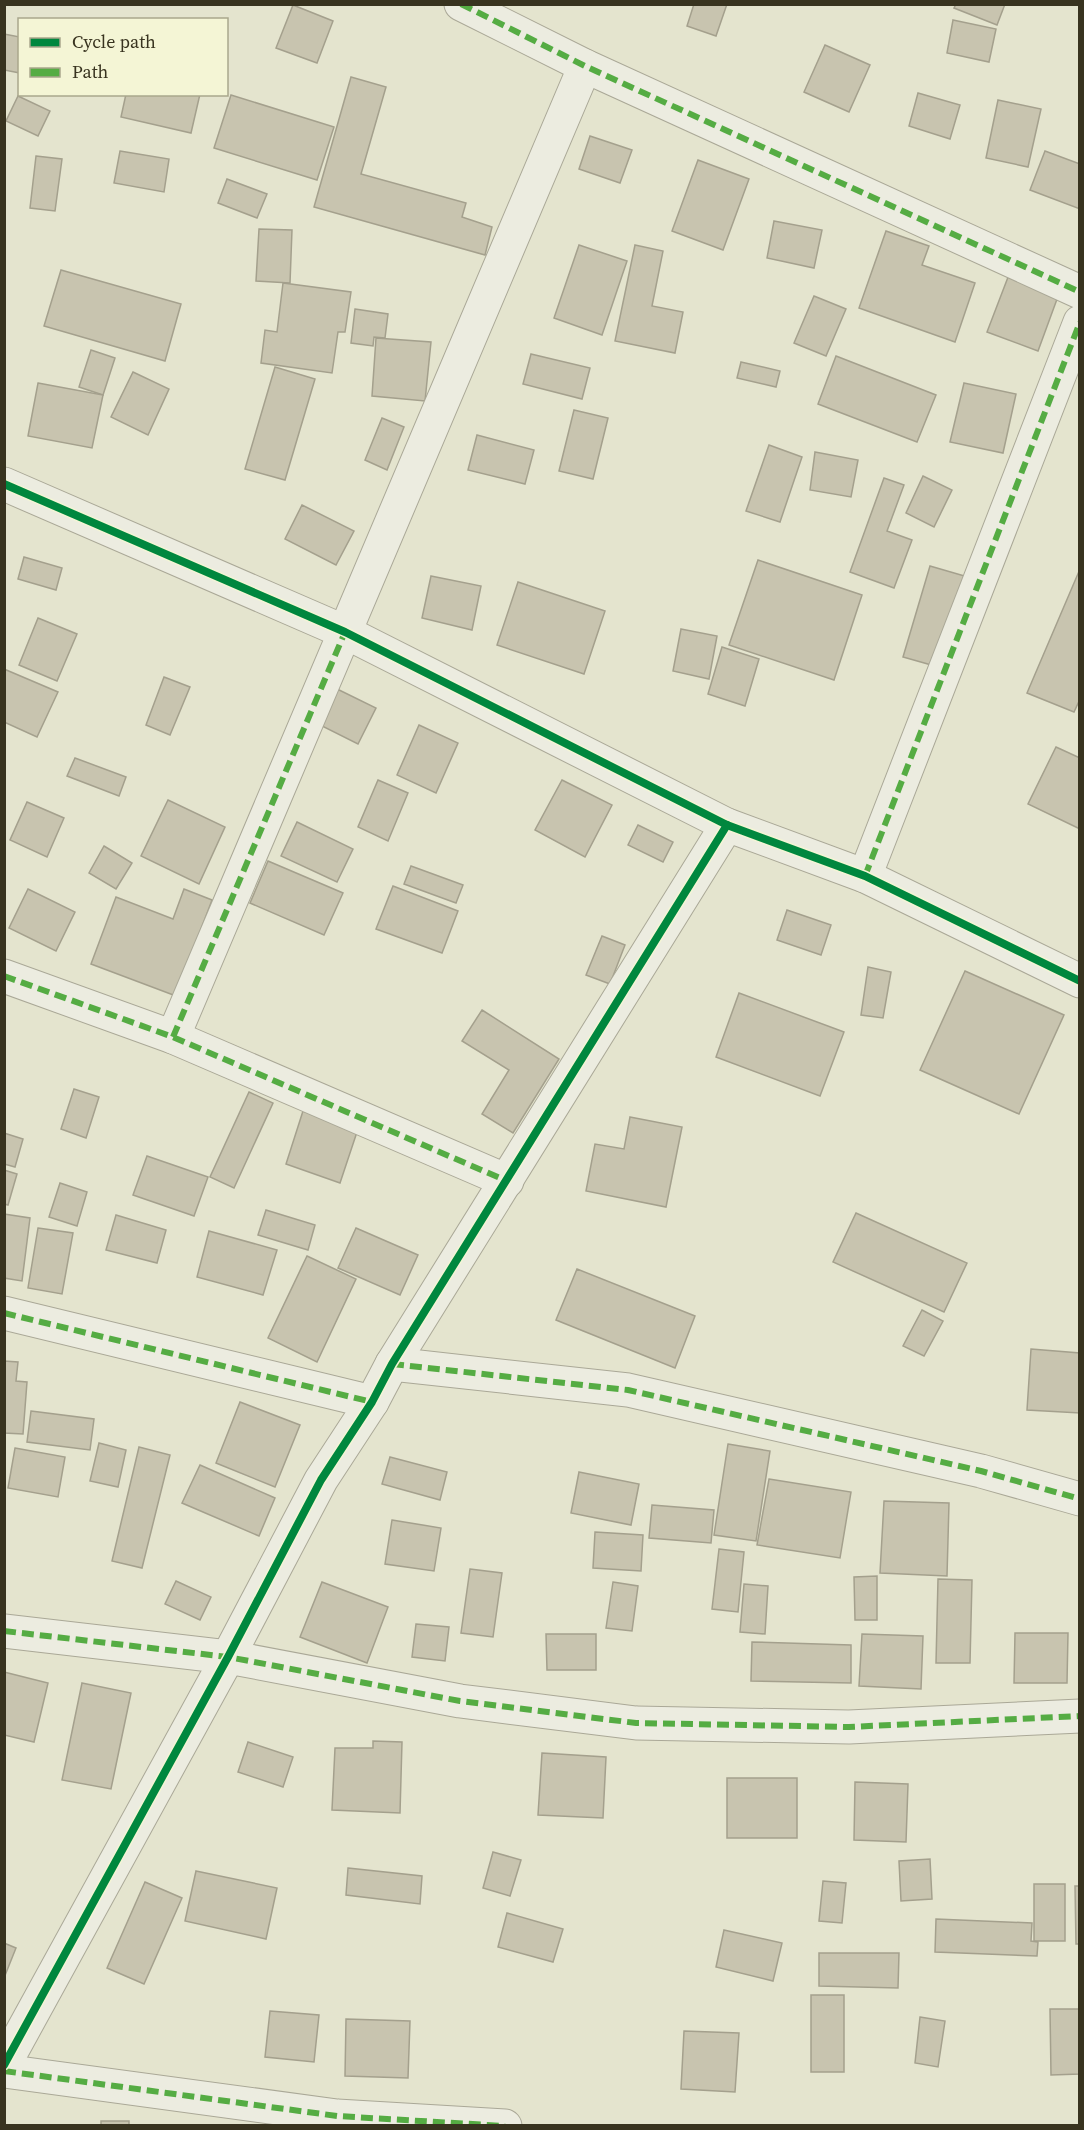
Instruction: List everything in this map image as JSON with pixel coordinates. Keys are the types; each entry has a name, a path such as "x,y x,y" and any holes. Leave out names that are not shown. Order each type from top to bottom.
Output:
{"street":[{"path":"463,5 585,66 1080,292"},
{"path":"173,1037 585,66"},
{"path":"865,876 1080,322"},
{"path":"4,484 345,632 727,825 865,876 1080,981"},
{"path":"4,2065 228,1657 321,1480 372,1402 392,1364 727,825"},
{"path":"4,976 173,1037 507,1181"},
{"path":"4,1313 372,1402"},
{"path":"392,1364 628,1389 970,1468 1080,1499"},
{"path":"4,1631 228,1657 460,1701 636,1723 849,1726 1080,1716"},
{"path":"4,2071 337,2116 505,2126"}],"building":[{"path":"694,4 727,4 716,36 687,26"},
{"path":"956,4 1005,4 997,25 954,8"},
{"path":"293,5 333,21 317,63 276,48"},
{"path":"953,20 996,29 989,62 947,53"},
{"path":"4,34 18,37 18,73 4,70"},
{"path":"825,45 870,65 849,112 804,92"},
{"path":"351,77 386,87 361,174 466,203 462,217 492,227 485,255 314,207"},
{"path":"918,93 960,105 950,139 909,126"},
{"path":"231,95 334,127 317,180 214,148"},
{"path":"18,96 50,111 38,136 6,121"},
{"path":"126,96 200,96 191,133 121,117"},
{"path":"998,100 1041,109 1028,167 986,158"},
{"path":"590,136 632,150 620,183 579,169"},
{"path":"120,151 169,159 164,192 114,183"},
{"path":"1045,151 1080,164 1080,209 1030,190"},
{"path":"36,156 62,159 55,211 30,208"},
{"path":"698,160 749,179 723,250 672,231"},
{"path":"227,179 267,194 257,218 218,203"},
{"path":"774,221 822,230 814,268 767,258"},
{"path":"259,229 292,230 290,283 256,281"},
{"path":"886,231 929,246 922,265 975,283 955,342 859,308"},
{"path":"579,245 627,261 602,335 554,318"},
{"path":"635,245 663,251 652,306 683,312 675,353 615,341"},
{"path":"61,270 181,304 165,361 44,326"},
{"path":"1010,272 1060,291 1038,351 987,332"},
{"path":"283,283 351,292 345,332 338,332 332,373 261,363 265,330 277,332"},
{"path":"814,296 846,309 826,356 794,343"},
{"path":"355,309 388,314 385,338 374,337 373,346 351,343"},
{"path":"376,338 431,342 425,401 372,396"},
{"path":"91,350 115,358 103,395 79,387"},
{"path":"531,354 590,368 582,399 523,384"},
{"path":"836,356 936,395 917,442 818,404"},
{"path":"741,362 780,371 776,387 737,378"},
{"path":"275,367 315,379 285,480 245,469"},
{"path":"133,372 169,389 148,435 111,417"},
{"path":"38,383 103,395 92,448 28,436"},
{"path":"964,383 1016,394 1003,453 950,442"},
{"path":"574,410 608,418 593,479 559,471"},
{"path":"382,418 404,427 387,470 365,460"},
{"path":"477,435 534,450 525,484 468,470"},
{"path":"769,445 802,457 780,522 746,511"},
{"path":"815,452 858,460 851,497 810,490"},
{"path":"923,476 952,490 934,527 906,513"},
{"path":"884,478 904,485 887,531 912,540 894,588 850,572"},
{"path":"302,505 354,531 336,565 285,539"},
{"path":"24,557 62,568 56,590 18,579"},
{"path":"758,560 862,595 834,680 729,645"},
{"path":"930,566 968,577 942,668 903,657"},
{"path":"1080,569 1080,699 1074,712 1027,693"},
{"path":"431,576 481,586 472,630 422,618"},
{"path":"518,582 605,611 584,674 497,645"},
{"path":"38,618 77,634 57,681 19,665"},
{"path":"681,629 717,636 709,679 673,671"},
{"path":"722,647 759,659 745,706 708,694"},
{"path":"4,669 58,692 37,737 4,722"},
{"path":"164,677 190,687 170,735 146,725"},
{"path":"331,686 376,708 358,744 314,722"},
{"path":"419,725 458,743 436,793 397,775"},
{"path":"1056,747 1080,758 1080,829 1028,804"},
{"path":"75,758 126,777 119,796 67,776"},
{"path":"378,780 408,793 388,841 358,827"},
{"path":"562,780 612,805 585,857 535,830"},
{"path":"168,800 225,827 199,884 141,856"},
{"path":"27,802 64,818 47,857 10,840"},
{"path":"297,822 353,849 337,882 281,856"},
{"path":"638,825 673,842 663,862 628,845"},
{"path":"104,846 132,863 116,889 89,873"},
{"path":"268,861 343,893 324,935 250,903"},
{"path":"411,866 463,885 456,903 404,884"},
{"path":"393,886 458,911 442,953 376,929"},
{"path":"28,889 75,912 56,951 9,928"},
{"path":"184,889 212,900 176,996 91,964 116,897 173,919"},
{"path":"787,910 831,925 821,955 777,940"},
{"path":"602,936 625,945 610,984 586,975"},
{"path":"868,967 891,972 883,1018 861,1015"},
{"path":"965,971 1064,1015 1019,1114 920,1070"},
{"path":"739,993 844,1032 820,1096 716,1057"},
{"path":"482,1010 559,1059 513,1133 482,1114 509,1070 462,1041"},
{"path":"74,1089 99,1097 86,1138 61,1129"},
{"path":"249,1092 273,1103 234,1188 210,1177"},
{"path":"303,1111 358,1129 340,1183 286,1164"},
{"path":"630,1117 682,1127 666,1207 586,1191 595,1144 624,1149"},
{"path":"4,1133 23,1139 15,1167 4,1164"},
{"path":"147,1156 208,1177 194,1216 133,1195"},
{"path":"4,1170 17,1174 8,1205 4,1204"},
{"path":"60,1183 87,1192 77,1226 49,1217"},
{"path":"266,1210 315,1225 308,1250 258,1235"},
{"path":"856,1213 967,1263 944,1312 833,1262"},
{"path":"4,1214 30,1218 22,1281 4,1278"},
{"path":"116,1215 166,1230 157,1263 106,1250"},
{"path":"38,1228 73,1233 62,1294 28,1288"},
{"path":"356,1228 418,1255 400,1295 338,1268"},
{"path":"209,1231 277,1250 263,1295 197,1277"},
{"path":"307,1256 356,1279 317,1362 268,1338"},
{"path":"577,1269 695,1316 675,1368 556,1320"},
{"path":"922,1310 943,1321 924,1356 903,1346"},
{"path":"1031,1349 1080,1353 1080,1413 1027,1410"},
{"path":"4,1361 18,1362 16,1381 27,1382 23,1434 4,1433"},
{"path":"240,1402 300,1425 275,1487 216,1463"},
{"path":"31,1411 94,1419 90,1450 27,1442"},
{"path":"99,1443 126,1450 118,1487 90,1481"},
{"path":"728,1444 770,1451 756,1541 714,1535"},
{"path":"139,1447 170,1455 142,1568 112,1561"},
{"path":"15,1448 65,1457 58,1497 8,1488"},
{"path":"390,1457 447,1472 440,1500 382,1484"},
{"path":"200,1465 275,1498 259,1536 182,1503"},
{"path":"579,1472 639,1484 631,1525 571,1513"},
{"path":"769,1479 851,1492 840,1558 757,1545"},
{"path":"884,1501 949,1503 947,1576 880,1573"},
{"path":"652,1505 714,1510 711,1543 649,1538"},
{"path":"392,1520 441,1528 434,1571 385,1564"},
{"path":"595,1532 643,1535 641,1571 593,1568"},
{"path":"719,1549 744,1552 738,1612 712,1609"},
{"path":"470,1569 502,1573 493,1637 461,1633"},
{"path":"877,1576 877,1620 855,1620 854,1577"},
{"path":"938,1579 972,1580 970,1663 936,1663"},
{"path":"176,1581 211,1597 200,1620 165,1604"},
{"path":"322,1582 388,1607 367,1663 300,1637"},
{"path":"613,1582 638,1586 632,1631 606,1628"},
{"path":"744,1584 768,1586 765,1634 740,1632"},
{"path":"416,1624 449,1627 445,1661 412,1657"},
{"path":"1015,1633 1068,1633 1067,1683 1014,1683"},
{"path":"546,1634 596,1634 596,1670 547,1670"},
{"path":"862,1634 923,1636 921,1689 859,1686"},
{"path":"752,1642 851,1645 851,1683 751,1681"},
{"path":"4,1672 48,1683 34,1742 4,1735"},
{"path":"82,1683 131,1693 111,1789 62,1780"},
{"path":"373,1741 402,1742 400,1813 332,1810 335,1748 373,1748"},
{"path":"248,1742 293,1757 283,1787 238,1772"},
{"path":"542,1753 606,1757 603,1818 538,1815"},
{"path":"727,1778 797,1778 797,1838 727,1838"},
{"path":"855,1782 908,1784 906,1842 854,1840"},
{"path":"493,1852 521,1860 510,1896 483,1888"},
{"path":"930,1859 932,1899 901,1901 899,1861"},
{"path":"348,1868 422,1876 420,1904 346,1895"},
{"path":"196,1871 277,1888 266,1939 185,1921"},
{"path":"823,1881 846,1883 842,1923 819,1921"},
{"path":"145,1882 182,1898 144,1984 107,1968"},
{"path":"1034,1884 1065,1884 1065,1941 1034,1941"},
{"path":"1075,1886 1080,1886 1080,1944 1076,1944"},
{"path":"507,1913 563,1929 553,1962 498,1947"},
{"path":"936,1919 1032,1923 1031,1941 1038,1942 1037,1956 935,1952"},
{"path":"724,1930 782,1943 773,1981 716,1967"},
{"path":"4,1943 16,1948 4,1978"},
{"path":"819,1953 899,1953 898,1988 819,1986"},
{"path":"811,1995 844,1995 844,2072 811,2072"},
{"path":"1050,2009 1080,2009 1080,2074 1051,2075"},
{"path":"270,2011 319,2015 314,2062 265,2057"},
{"path":"920,2017 945,2021 938,2067 915,2063"},
{"path":"346,2019 410,2021 408,2078 345,2076"},
{"path":"684,2031 739,2033 735,2092 681,2089"},
{"path":"101,2121 129,2121 129,2126 101,2126"}],"marked path":[{"path":"461,4 585,66 1080,292"},
{"path":"865,876 1080,322"},
{"path":"173,1037 345,632"},
{"path":"4,976 173,1037 507,1181"},
{"path":"4,1313 372,1402"},
{"path":"392,1364 628,1390 981,1471 1080,1499"},
{"path":"4,1631 228,1657 460,1701 636,1723 849,1727 1080,1716"},
{"path":"4,2071 337,2116 505,2126"}],"cycle path":[{"path":"4,484 345,632 727,825 865,876 1080,981"},
{"path":"4,2065 228,1657 321,1480 372,1402 392,1364 727,825"}]}
